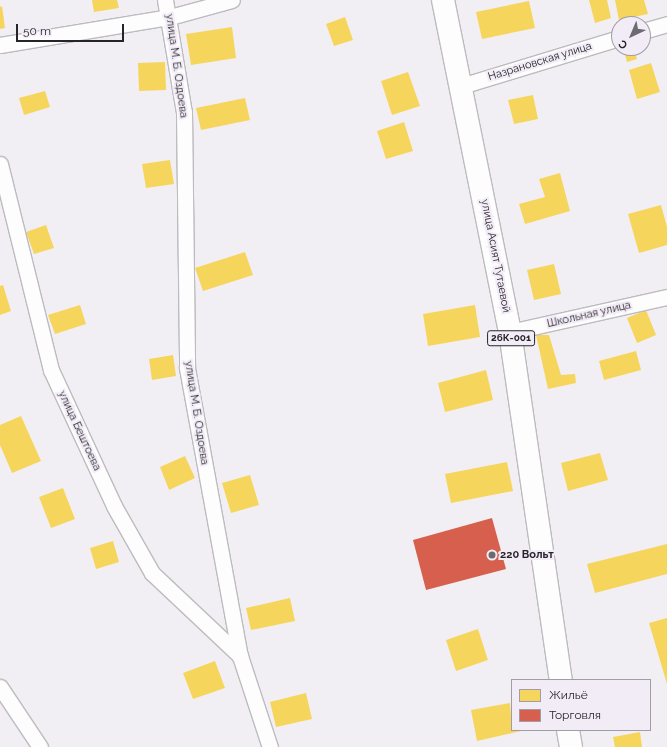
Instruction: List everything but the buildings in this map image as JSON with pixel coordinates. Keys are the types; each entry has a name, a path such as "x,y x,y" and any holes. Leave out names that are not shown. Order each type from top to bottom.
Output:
{"main road":[{"name":"улица Асият Тутаевой","path":"443,0 510,332 561,679"},
{"path":"568,731 571,747"}],"street":[{"name":"улица М. Б. Оздоева","path":"165,0 170,17 184,112 187,368 240,656 270,747"},
{"path":"0,45 170,17 232,0"},
{"path":"651,29 667,24"},
{"name":"Назрановская улица","path":"461,86 611,40"},
{"name":"улица Бештоева","path":"0,164 51,370 114,506 152,572 240,656"},
{"name":"Школьная улица","path":"510,332 667,297"},
{"path":"0,687 40,747"}],"place":[{"name":"220 Вольт","path":"492,555"}]}
